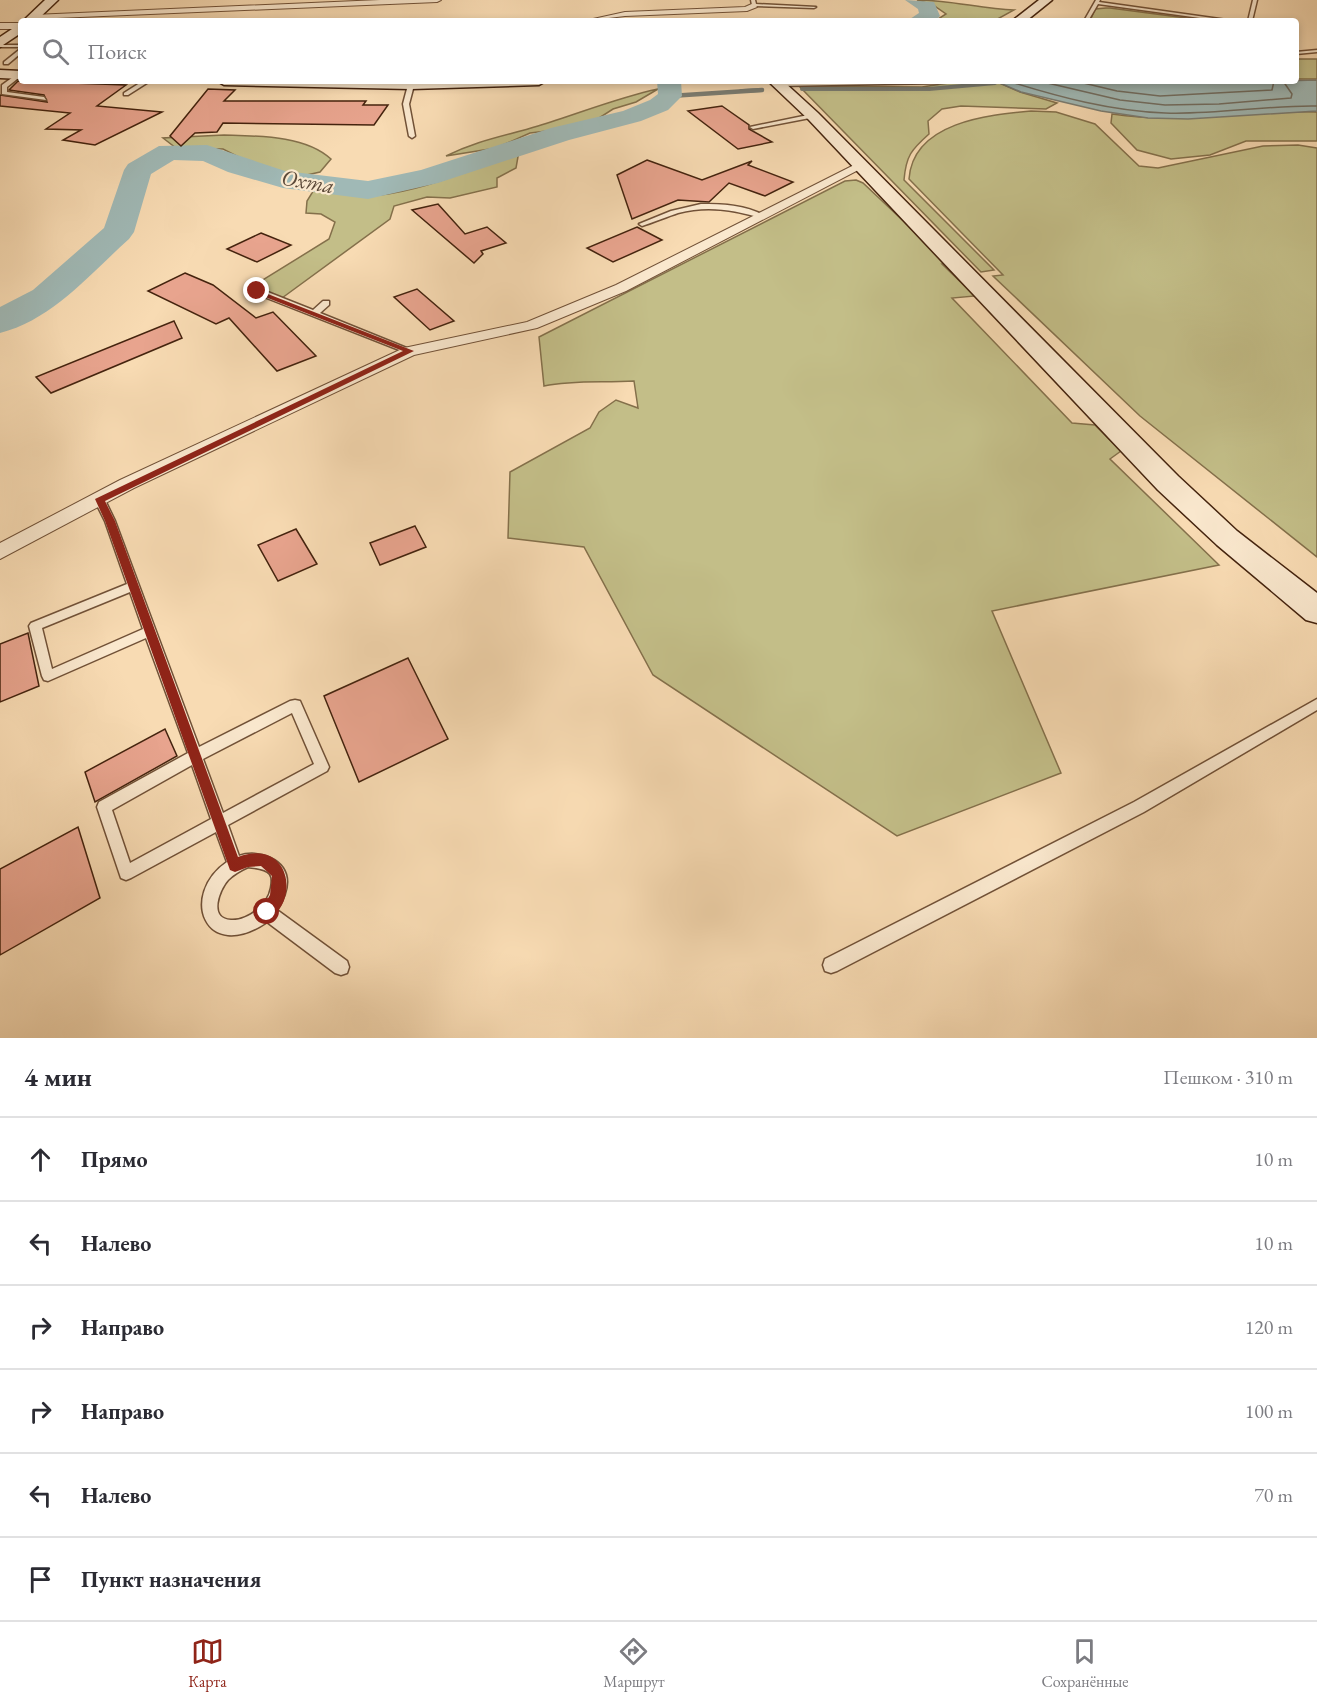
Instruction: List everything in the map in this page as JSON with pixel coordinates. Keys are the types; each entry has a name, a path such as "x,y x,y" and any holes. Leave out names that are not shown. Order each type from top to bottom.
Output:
{"street":[{"path":"32,18 52,0"},
{"path":"52,18 437,0"},
{"path":"1022,18 1046,0"},
{"path":"604,18 625,14 747,9 753,2"},
{"path":"0,26 18,34"},
{"path":"0,45 18,36"},
{"path":"3,68 18,74"},
{"path":"379,84 443,84"},
{"path":"779,84 813,116 1168,483 1227,538 1317,611"},
{"path":"0,552 99,499 410,351 532,326 621,288 860,165"}],"lane":[{"path":"1251,18 1255,0"},
{"path":"753,2 814,7"},
{"path":"1088,18 1097,2 1211,18"},
{"path":"1299,53 1317,51"},
{"path":"3,68 18,54"},
{"path":"18,77 4,86 4,93 44,99"},
{"path":"126,94 142,84"},
{"path":"411,85 406,104 412,136"},
{"path":"753,127 813,116"},
{"path":"642,224 677,209 700,207 741,208 762,216"},
{"path":"257,291 410,351"},
{"path":"315,313 326,303"},
{"path":"99,499 134,586 235,865"},
{"path":"134,586 36,626 48,676 150,631"},
{"path":"831,965 1139,807 1317,704"},
{"path":"295,705 322,767 220,824 126,873 104,807 195,756 295,705"},
{"path":"248,860 261,860 272,865 279,873 278,892 267,912 255,922 240,928 226,928 216,922 209,913 208,900 213,886 235,865 248,860"},
{"path":"267,912 341,967"}],"shaded area":[{"path":"917,0 1014,10 999,18 940,18 946,14 933,5"},
{"path":"1110,8 1186,18 1091,18 1095,9"},
{"path":"1299,59 1317,59 1317,79 1299,79"},
{"path":"942,84 1002,84 1057,103 1046,109 961,106 942,109 928,121 929,134 914,149 908,159 904,180 994,270 981,272 799,86 922,87"},
{"path":"658,89 636,102 613,109 596,120 564,129 530,133 496,148 446,156 480,142"},
{"path":"1031,111 1056,112 1095,124 1139,166 1158,168 1263,146 1298,145 1317,148 1317,557 1140,416 993,276 1003,275 909,179 914,160 924,145 938,133 975,119"},
{"path":"1317,112 1317,141 1246,141 1210,155 1171,159 1137,150 1111,123 1112,114 1190,118"},
{"path":"224,135 281,138 295,141 320,151 331,159 320,172 298,177 260,168 223,149 176,148 163,138"},
{"path":"519,151 516,168 497,178 497,187 450,198 427,197 394,206 390,219 282,298 253,286 329,239 335,222 321,214 306,213 307,201 315,188 360,195 405,191 438,182"},
{"path":"856,180 863,183 948,263 942,264 975,296 952,298 1072,423 1095,425 1121,451 1110,459 1219,565 992,611 1061,773 897,836 653,675 584,547 508,538 510,472 590,428 599,412 616,400 638,408 634,381 577,382 544,386 539,337 845,181"}],"water":[{"path":"1299,80 1317,80 1317,111 1188,119 1148,118 1101,111 1021,92 1002,84 1299,84"}],"building":[{"path":"18,81 18,84 126,85 97,106 162,112 95,145 63,140 81,130 46,129 70,113 0,106 0,95 47,102 44,95 9,90"},
{"path":"208,89 235,90 224,101 366,101 363,105 388,105 374,125 223,123 217,132 195,133 181,146 170,136"},
{"path":"722,106 749,125 749,129 772,142 738,149 688,111"},
{"path":"647,160 702,180 752,161 748,165 793,182 765,196 729,183 709,202 678,200 632,219 617,175"},
{"path":"438,204 465,234 487,227 506,243 481,251 483,254 474,263 412,210"},
{"path":"637,227 662,240 613,262 587,248"},
{"path":"261,233 291,245 257,262 227,249"},
{"path":"185,273 213,285 256,318 273,312 316,356 277,371 229,318 216,324 148,291"},
{"path":"417,289 454,321 430,330 394,297"},
{"path":"174,321 182,338 51,393 36,377"},
{"path":"415,526 426,547 380,565 370,543"},
{"path":"296,529 317,564 278,581 258,545"},
{"path":"28,633 39,686 0,702 0,644"},
{"path":"408,658 448,739 359,782 324,696"},
{"path":"165,729 177,756 95,802 85,772"},
{"path":"78,827 100,898 0,955 0,869"}],"waterway":[{"name":"Охта","path":"914,0 927,6 930,16 925,18"},
{"name":"Охта","path":"0,322 45,297 118,232 138,170 169,152 207,153 238,166 283,179 368,190 428,177 560,134 632,116 659,105 670,96 669,84"},
{"path":"802,89 929,89 984,84"},
{"path":"670,96 762,90 741,91"}],"route":[{"path":"257,291 410,351 99,499 110,521 235,865 248,860 261,860 272,865 279,873 280,885 276,899 267,912"}]}
